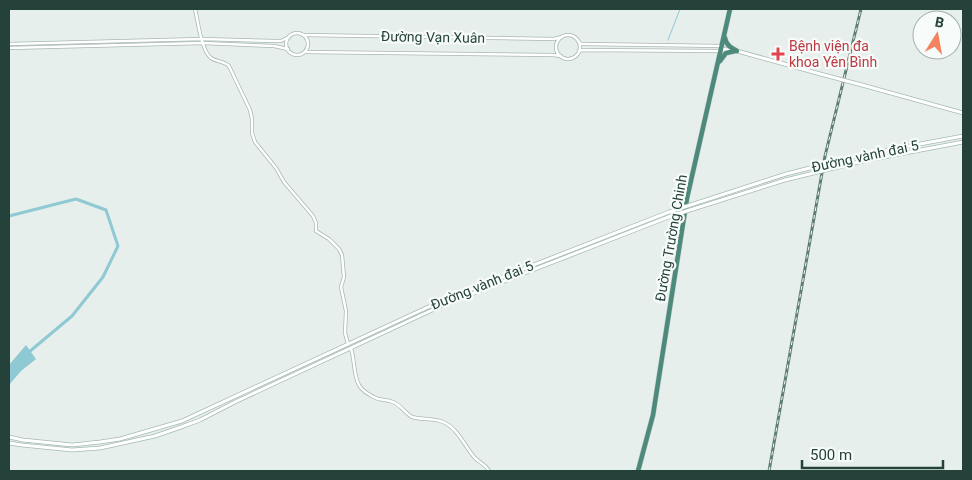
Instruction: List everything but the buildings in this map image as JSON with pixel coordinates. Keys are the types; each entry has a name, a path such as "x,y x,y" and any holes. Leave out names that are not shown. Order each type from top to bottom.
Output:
{"highway":[{"name":"Đường Trường Chinh","path":"638,471 653,415 685,209 730,9"},
{"path":"726,29 726,43 730,48 737,51"},
{"path":"718,64 726,53 737,51"}],"main road":[{"path":"721,49 737,51 963,113"},
{"name":"Đường vành đai 5","path":"9,437 72,445 120,439 155,430 182,421 440,301 670,214 786,174 861,155 963,136"},
{"name":"Đường vành đai 5","path":"9,443 72,450 123,444 155,436 200,420 442,306 670,214 785,180 863,161 963,142"},
{"path":"349,344 351,350"}],"street":[{"path":"195,9 202,41 210,57 229,66 250,110 252,133 258,147 313,216 316,223 316,231 329,239 342,255 344,277 340,287 346,311 345,333 349,344"},
{"path":"9,44 202,41 275,42 296,33 303,35 308,43 305,52 299,54 274,46 202,41 9,48"},
{"name":"Đường Vạn Xuân","path":"303,35 554,39 562,37"},
{"path":"573,36 581,44 721,49 585,50 568,59 561,56 557,46 562,37 573,36"},
{"path":"288,49 289,37"},
{"path":"578,41 580,51"},
{"name":"Đường Vạn Xuân","path":"305,52 561,56"},
{"path":"351,350 354,356 359,386 376,398 391,401 404,409 412,417 448,424 477,460 486,466 489,471"}],"water":[{"path":"26,345 36,359 21,371 9,385 9,365"}],"waterway":[{"path":"668,40 680,9"},
{"path":"9,216 76,199 106,210 118,246 103,277 72,316 29,352"}],"railway":[{"path":"769,471 825,156 861,9"}],"place":[{"name":"Bệnh viện đa khoa Yên Bình","path":"778,54"}]}
